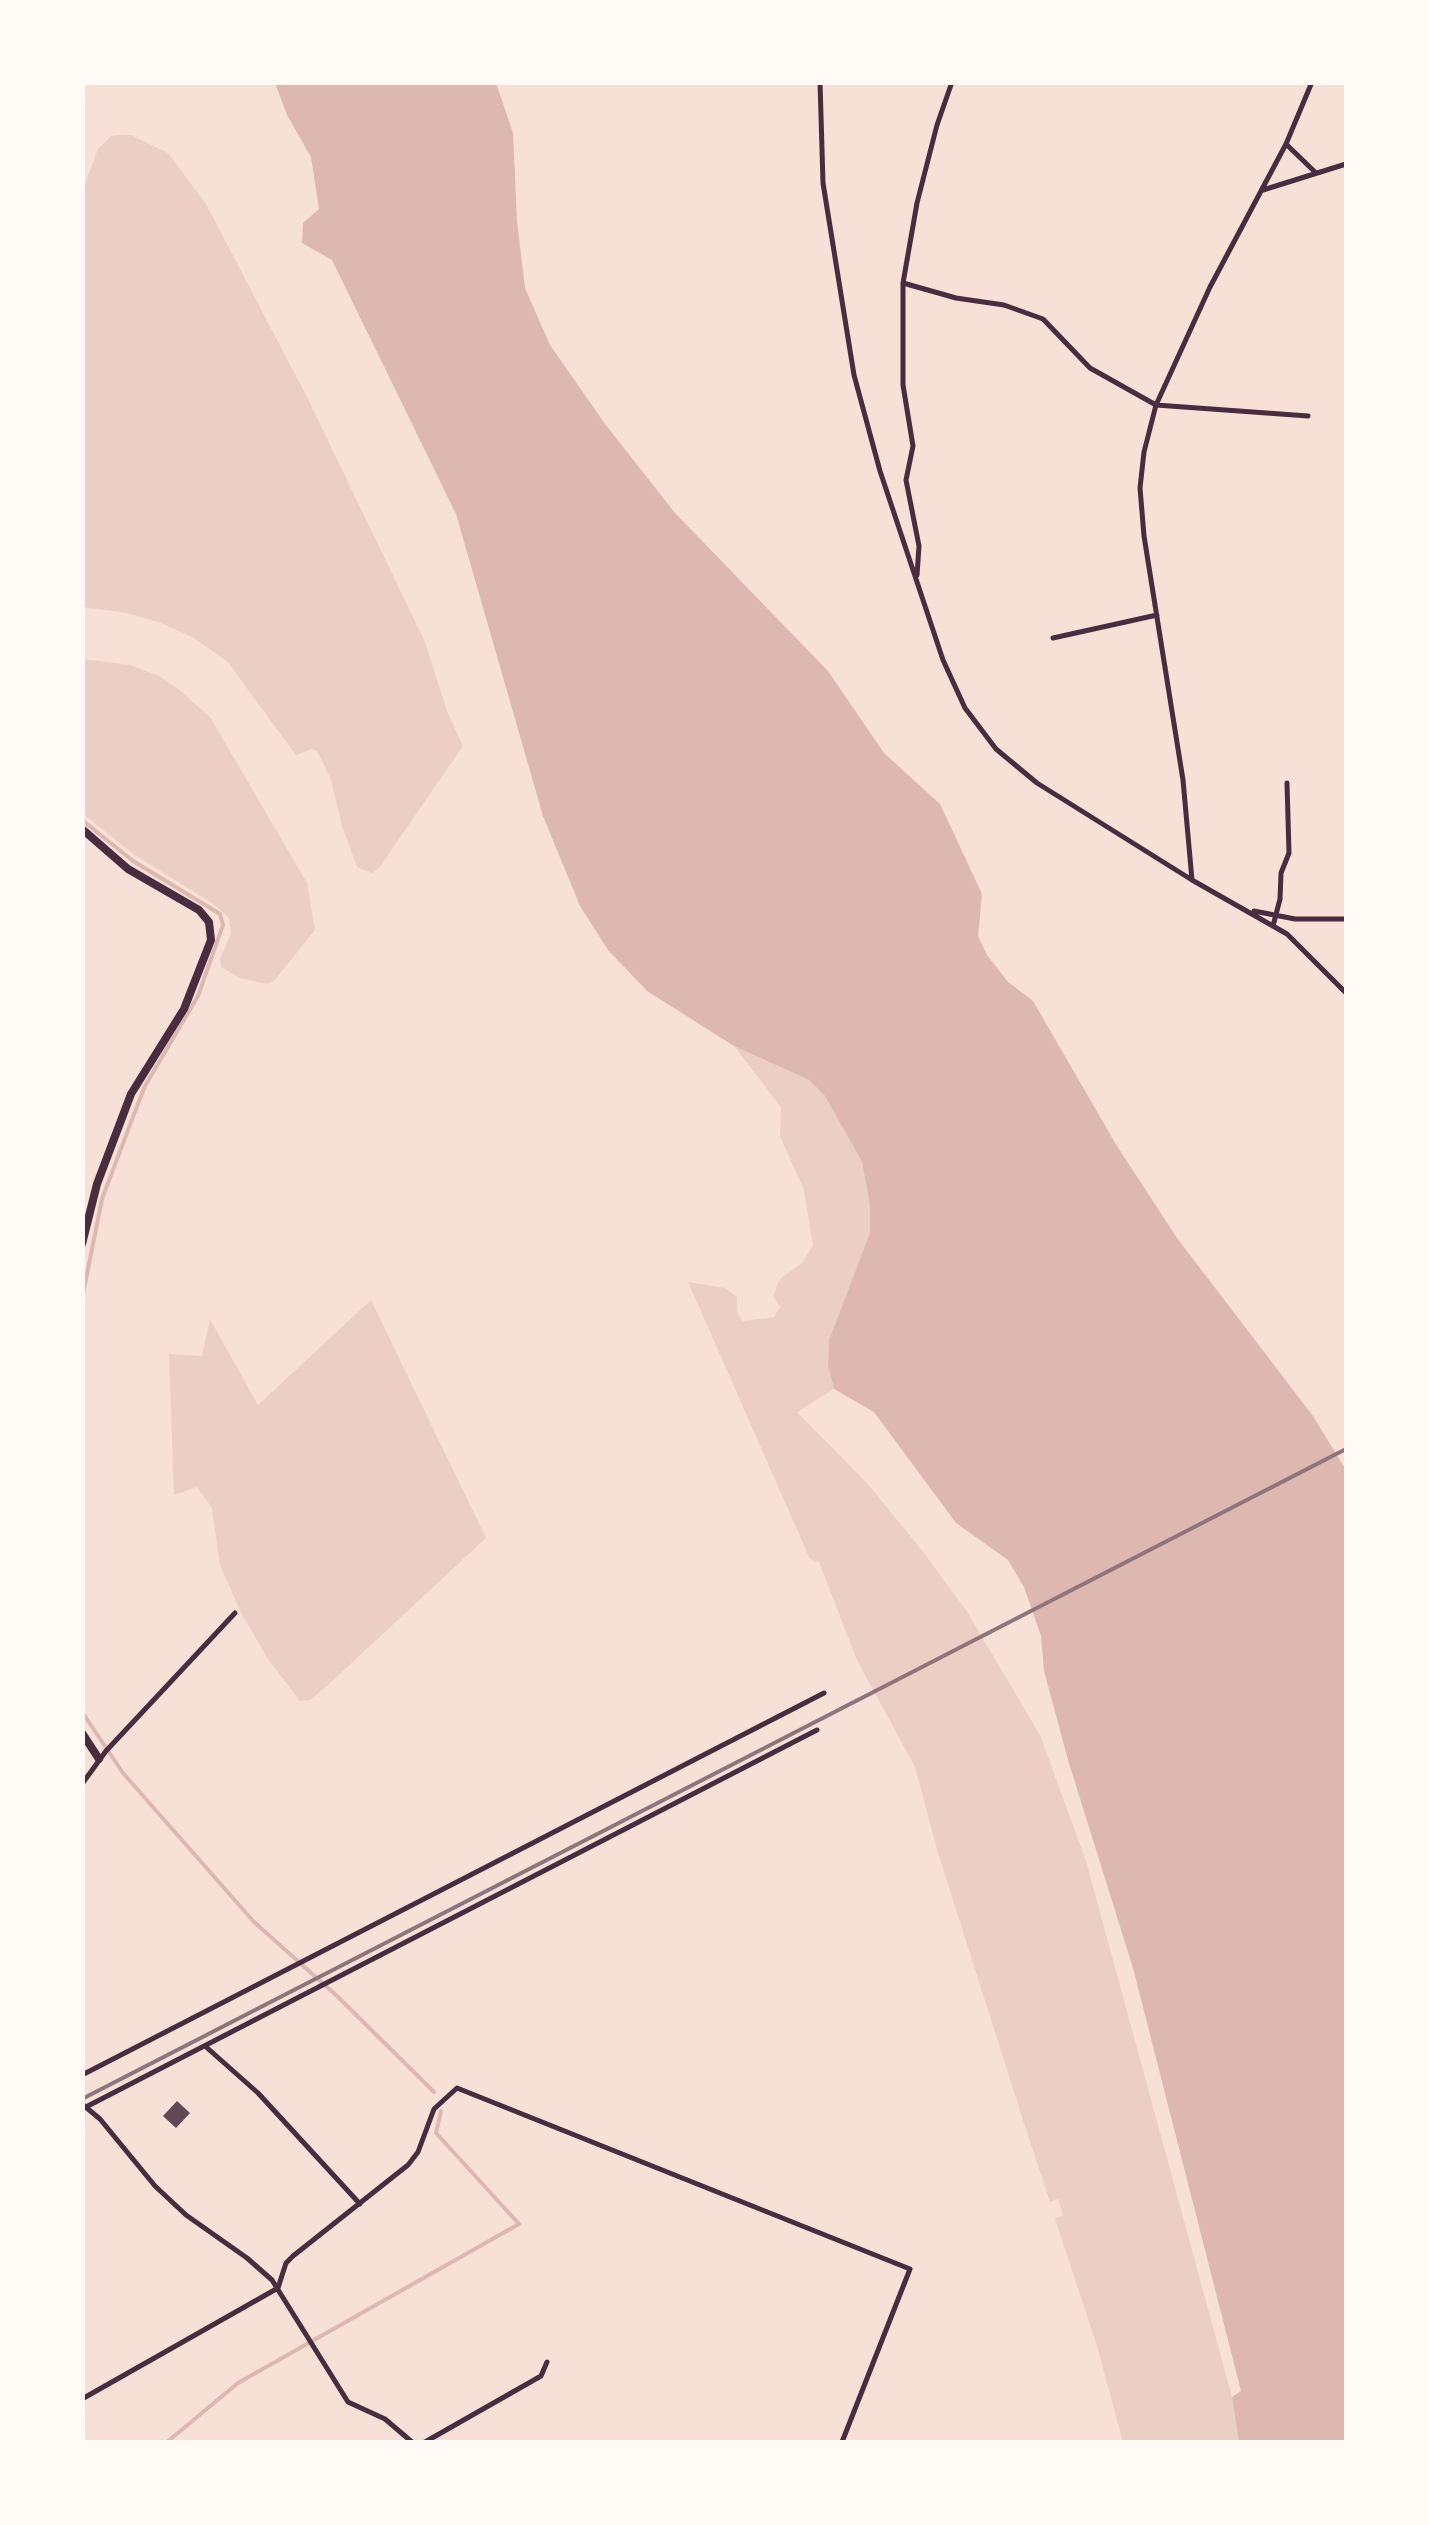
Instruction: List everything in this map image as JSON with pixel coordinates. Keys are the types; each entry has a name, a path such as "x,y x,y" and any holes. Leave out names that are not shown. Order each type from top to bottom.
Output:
{"street":[{"path":"820,82 824,184 854,374 880,470 943,660 965,708 982,734 1037,782 1192,880 1287,934 1346,993"},
{"path":"917,578 920,546 906,480 912,446 903,385 903,284 917,203 952,82"},
{"path":"1192,880 1183,780 1140,488 1144,452 1156,405 1210,287 1264,190 1312,82"},
{"path":"1286,144 1317,173"},
{"path":"1264,190 1346,164"},
{"path":"903,284 1004,305 1043,319 1090,368 1156,405 1308,416"},
{"path":"1054,638 1157,615"},
{"path":"1273,926 1281,873 1289,853 1287,784"},
{"path":"82,830 128,868 199,910 208,922 211,940 184,1010 131,1094 97,1184 82,1244"},
{"path":"1246,909 1346,919"},
{"path":"82,1784 100,1759 235,1613"},
{"path":"82,2075 824,1693"},
{"path":"412,2442 385,2419 348,2402 278,2288 248,2258 186,2215 155,2186 84,2106 817,1730"},
{"path":"82,1733 100,1759"},
{"path":"205,2046 267,2102 360,2204"},
{"path":"82,2399 278,2288 286,2263 293,2256 415,2158 434,2109 457,2088 910,2269 842,2442"},
{"path":"425,2442 540,2376 547,2362"}],"shaded area":[{"path":"275,83 496,83 513,133 525,288 550,345 605,424 675,513 828,671 884,753 940,804 982,894 978,936 987,955 1008,982 1033,1001 1117,1146 1177,1238 1313,1416 1346,1470 1346,2442 1239,2442 1232,2397 1241,2391 1133,1968 1068,1760 1044,1671 1041,1636 1024,1587 1008,1560 956,1523 874,1412 834,1389 828,1366 829,1340 870,1233 870,1206 862,1162 825,1096 809,1080 734,1046 647,991 608,950 580,906 543,816 456,514 332,260 302,243 303,223 319,209 311,157 287,115"},
{"path":"131,135 168,153 206,204 308,399 425,642 447,711 463,746 372,873 357,867 331,780 317,751 296,755 227,661 192,637 161,623 83,607 83,189 98,149 111,136"},
{"path":"83,659 130,665 159,676 210,717 307,883 315,930 274,981 266,984 240,978 221,967 220,959 231,933 229,918 212,903 136,856 83,814"},
{"path":"734,1046 809,1080 825,1096 862,1162 870,1206 870,1233 829,1340 828,1366 834,1389 797,1412 866,1482 921,1549 966,1610 1040,1735 1086,1861 1232,2397 1239,2442 1123,2442 1097,2346 1055,2219 1063,2215 1058,2199 1050,2202 938,1853 915,1767 856,1658 819,1562 810,1559 688,1282 725,1288 737,1297 737,1312 743,1321 774,1317 780,1307 773,1296 780,1279 802,1263 813,1246 804,1190 780,1136 781,1107"},
{"path":"371,1300 486,1538 328,1685 310,1700 300,1701 268,1659 241,1613 220,1565 212,1508 197,1487 174,1495 169,1354 202,1356 210,1319 258,1405"}],"building":[{"path":"177,2101 190,2113 176,2128 163,2116"}],"waterway":[{"path":"82,820 133,861 220,914 223,925 198,996 145,1086 102,1199 82,1299"},
{"path":"82,1712 123,1773 254,1922 337,1996 434,2092"},
{"path":"167,2442 238,2383 519,2224 436,2133 441,2111"}],"railway":[{"path":"82,2099 1346,1449"}]}
